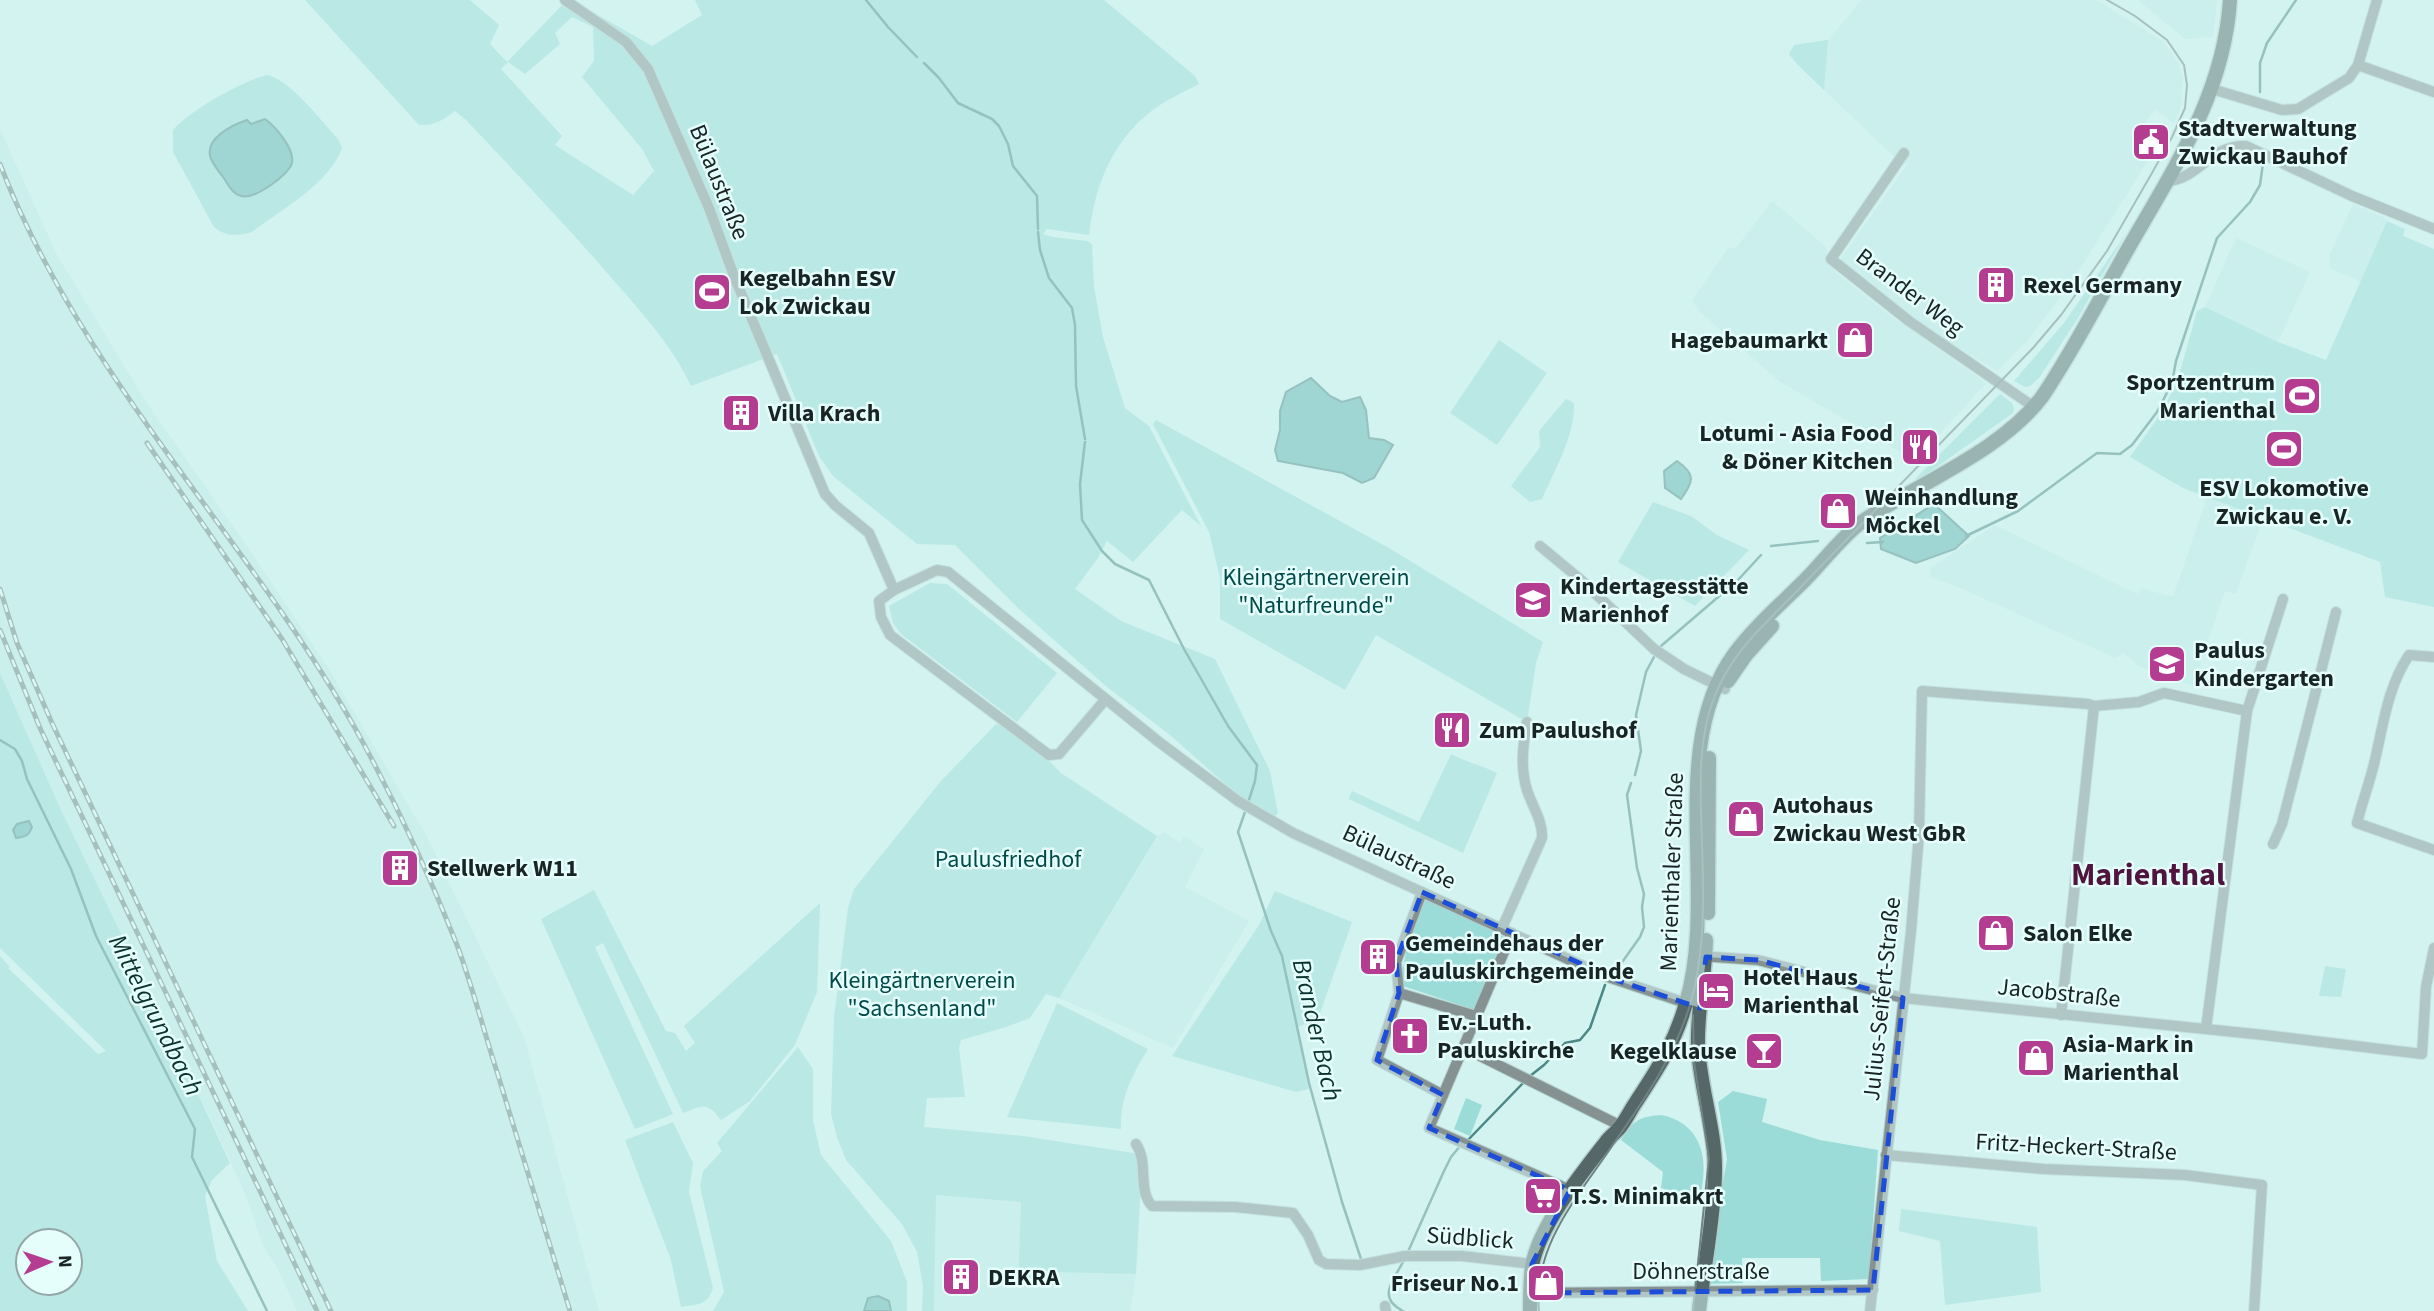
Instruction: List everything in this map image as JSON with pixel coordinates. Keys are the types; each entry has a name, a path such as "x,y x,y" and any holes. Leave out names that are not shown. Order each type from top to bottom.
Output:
{"main road":[{"name":"Marienthaler Straße","path":"1530,1311 1532,1264 1554,1215 1608,1139 1621,1126 1653,1078 1693,1005 1701,956 1699,768 1704,727 1727,666 1746,639 1858,525 1975,454 2034,407 2049,387 2169,181 2203,114 2223,49 2230,0"},
{"name":"Marienthaler Straße","path":"1693,1005 1698,1022 1701,1073 1713,1134 1715,1171 1699,1311"},
{"path":"1673,1041 1689,1039 1698,1047"}],"street":[{"name":"Bülaustraße","path":"565,0 626,43 648,69 709,208 734,276 825,494 869,533 894,590 937,570 948,572 1105,700 1238,802 1293,832 1605,976 1693,1005"},
{"path":"2212,89 2282,110 2298,109 2349,78 2358,65 2377,0"},
{"path":"2358,65 2434,92"},
{"path":"2169,181 2180,180 2232,145 2246,146 2352,196 2434,229"},
{"name":"Brander Weg","path":"1903,153 1831,259 1909,321 2034,407"},
{"path":"1539,546 1581,580 1657,651 1684,669 1720,687"},
{"path":"894,590 879,601 878,607 890,635 1049,755 1059,754 1105,700"},
{"path":"2206,1029 2247,711 2283,599"},
{"path":"2273,844 2282,824 2336,612"},
{"path":"2434,657 2409,655 2401,667 2383,716 2374,763 2357,823 2434,850"},
{"name":"Julius-Seifert-Straße","path":"1870,1311 1919,834 1922,691 2094,706"},
{"path":"2061,1015 2094,706 2139,702 2164,693 2247,711"},
{"path":"1502,928 1542,838 1542,828 1524,779 1523,743 1527,722"},
{"path":"1422,892 1396,962 1399,993 1377,1060 1443,1095"},
{"path":"1512,933 1429,1128 1570,1190"},
{"name":"Jacobstraße","path":"1701,956 1758,960 1903,998 2422,1054 2426,987 2434,948"},
{"path":"1399,993 1476,1016"},
{"path":"1470,1051 1621,1126"},
{"name":"Südblick","path":"1136,1144 1142,1153 1145,1198 1152,1206 1235,1207 1293,1213 1320,1260 1326,1264 1360,1265 1408,1256 1462,1256 1532,1264"},
{"name":"Fritz-Heckert-Straße","path":"1886,1155 2043,1169 2185,1175 2262,1185 2254,1311"},
{"name":"Döhnerstraße","path":"1530,1293 1872,1290"}],"highlighted area":[{"path":"1422,892 1619,981 1700,1008 1706,957 1758,960 1903,998 1873,1290 1529,1293 1532,1264 1570,1190 1429,1128 1443,1095 1377,1060 1399,993 1396,962"}],"shaded area":[{"path":"1862,0 2096,0 2164,42 2179,64 2183,79 2181,107 2174,123 2155,110 2131,139 2150,157 2071,283 2028,340 1997,371 1927,328 1840,260 1907,165 1891,154 1789,54 1794,45 1828,40"},
{"path":"2138,0 2217,0 2213,37 2185,39"},
{"path":"265,119 279,132 287,145 292,163 285,174 270,186 247,196 238,195 211,159 211,145 220,134 234,125 247,120 251,124"},
{"path":"0,129 57,255 148,405 247,546 332,674 427,837 524,1037 599,1311 297,1311 278,1269 263,1246 246,1196 223,1145 172,1038 166,1033 157,1016 158,1010 62,812 0,673"},
{"name":"Hagebaumarkt","path":"1772,201 1826,247 1833,270 1888,314 1986,383 1916,461 1779,381 1700,312 1692,301 1728,248 1736,248"},
{"path":"2353,204 2387,221 2361,282 2330,268 2329,256"},
{"path":"2236,238 2310,272 2278,342 2205,307"},
{"path":"1311,378 1330,396 1342,402 1360,397 1366,410 1369,438 1384,440 1393,445 1374,478 1362,483 1343,473 1278,461 1275,450 1280,430 1280,411 1286,392"},
{"path":"1677,461 1688,470 1691,478 1681,499 1665,488 1664,471"},
{"path":"2207,497 2263,518 2236,594 2225,591 2193,686 2140,667 2123,653 2115,658 1963,589 1930,577 1932,567 1995,525 2137,594 2141,588 2173,597"},
{"path":"1934,504 1969,536 1955,549 1916,563 1881,549 1880,538"},
{"path":"29,821 32,827 30,832 16,838 13,830 17,824"},
{"path":"1164,832 1180,843 1184,836 1204,849 1185,887 1249,921 1173,1048 1059,998 1157,836"},
{"path":"936,1195 1021,1202 1018,1284 1053,1271 1136,1274 1130,1311 934,1311"},
{"path":"878,1296 889,1301 891,1311 864,1311 868,1298"}],"green space":[{"path":"305,0 470,0 499,25 490,44 507,62 567,0 572,0 652,46 702,15 695,0 1104,0 1195,76 1199,84 1144,117 1119,145 1102,178 1089,235 1047,229 1043,234 1092,244 1094,287 1103,337 1125,408 1149,426 1201,526 1182,510 1133,562 1107,541 1075,589 1121,621 1215,659 1270,771 1278,813 1269,823 1170,735 1107,687 1019,609 955,545 917,544 833,476 819,456 777,354 691,386 667,345 637,307 466,120 455,111 438,122 419,125","holes":["572,17 593,27 594,61 582,77 642,149 654,171 633,195 555,145 562,136 501,69 508,62 525,74 560,44 555,33"]},
{"path":"1828,40 1824,90 1789,54 1794,45"},
{"path":"267,75 276,78 296,93 338,139 342,148 327,173 290,205 252,232 228,234 214,227 173,152 173,130 230,90","holes":["265,119 290,150 293,159 242,197 234,193 211,160 209,151 212,143 233,125 251,124"]},
{"name":"Sportzentrum Marienthal","path":"2387,221 2405,229 2403,236 2434,249 2434,607 2385,597 2380,562 2183,488 2130,457 2162,412 2178,379 2197,311 2205,307 2278,342 2326,360"},
{"path":"2125,235 2078,318 2039,378 2025,387 2014,381 2064,323"},
{"path":"1499,340 1547,373 1497,445 1450,413"},
{"path":"2000,394 2012,403 2013,413 1917,481 1916,478"},
{"path":"1566,399 1574,403 1568,440 1542,499 1530,502 1511,486 1540,447 1539,431"},
{"name":"Kleingärtnerverein \"Naturfreunde\"","path":"1156,420 1389,548 1543,642 1536,663 1527,722 1376,635 1345,690 1220,619 1220,578 1209,532 1153,424"},
{"path":"1653,502 1691,516 1717,535 1749,550 1695,606 1618,562"},
{"path":"930,583 947,584 1057,673 1017,722 901,634 893,623 889,606"},
{"path":"0,673 62,812 158,1010 160,1022 172,1038 230,1163 212,1180 205,1196 217,1261 248,1311 0,1311 0,956 10,967 8,968 98,1054 106,1051 0,948"},
{"path":"996,724 1022,738 1061,773 1157,836 1059,998 1046,994 1030,1018 961,1040 959,1048 965,1097 927,1098 924,1127 1023,1136 1140,1154 1136,1274 1054,1272 1052,1286 1018,1284 1021,1202 936,1195 934,1311 922,1311 923,1286 917,1252 902,1224 846,1160 837,1137 831,1114 834,1017 848,908 854,889 941,781"},
{"path":"1451,754 1497,773 1463,853 1349,799 1352,791 1419,822"},
{"path":"594,890 666,1031 675,1033 686,1051 695,1043 684,1026 820,903 817,992 795,1045 750,1101 721,1120 705,1107 683,1113 603,943 595,947 673,1114 635,1129 541,919"},
{"path":"1275,891 1352,922 1318,1019 1297,1027 1309,1089 1296,1092 1172,1056 1259,925"},
{"path":"1426,899 1506,938 1475,1010 1400,985 1408,940"},
{"path":"2325,966 2346,969 2341,997 2319,996"},
{"path":"1057,1003 1148,1049 1128,1087 1121,1129 1007,1117"},
{"path":"798,1047 813,1069 813,1120 821,1155 891,1241 907,1282 907,1311 713,1311 724,1292 700,1186 703,1171 722,1151 717,1143"},
{"path":"1733,1091 1767,1099 1762,1122 1820,1140 1878,1150 1869,1279 1821,1281 1820,1258 1742,1258 1743,1283 1706,1284 1727,1159 1718,1102"},
{"path":"1466,1098 1482,1105 1470,1136 1454,1129"},
{"path":"1661,1115 1682,1123 1696,1138 1700,1147 1704,1168 1702,1190 1697,1200 1661,1188 1663,1172 1621,1140 1637,1121"},
{"path":"673,1122 693,1163 689,1192 713,1288 705,1301 681,1307 671,1260 625,1140"},
{"path":"1901,1209 2037,1227 2041,1292 1945,1305 1940,1241 1899,1231"}],"waterway":[{"name":"Brander Bach","path":"866,0 917,57"},
{"path":"2260,92 2260,63 2267,43 2296,0"},
{"name":"Brander Bach","path":"924,63 958,103 992,119 999,126 1008,144 1013,166 1037,196 1038,229"},
{"path":"1966,536 2018,511 2097,453 2120,454 2132,445 2157,412 2172,383 2176,361 2217,238 2250,202 2260,185 2263,163"},
{"name":"Brander Bach","path":"1038,232 1040,250 1049,278 1072,308 1075,325 1076,386 1085,439"},
{"name":"Brander Bach","path":"1085,442 1080,484 1082,520 1102,551 1115,564 1149,580 1228,726 1257,765 1248,803"},
{"path":"1771,546 1818,541"},
{"path":"1867,543 1883,542"},
{"path":"1661,646 1738,580 1761,555"},
{"path":"1635,775 1641,751 1636,715 1646,672 1655,655"},
{"name":"Mittelgrundbach","path":"0,740 15,749 22,761 27,779 71,869 96,936 195,1129 192,1157 267,1311"},
{"path":"1618,968 1644,927 1644,894 1637,868 1627,795 1631,783"},
{"name":"Brander Bach","path":"1246,809 1238,832 1282,956 1309,1083 1342,1202 1362,1262"},
{"path":"1530,1076 1565,1043 1580,1040 1590,1028 1605,985"},
{"path":"1467,1141 1525,1081"},
{"path":"1407,1254 1444,1171 1461,1145"},
{"name":"Brander Bach","path":"1403,1311 1390,1300 1389,1294 1392,1281 1404,1260"}],"tram line":[{"path":"1539,1311 1539,1287 1550,1243 1572,1203 1656,1080 1674,1046 1689,1008 1701,948 1702,752 1708,715 1722,681 1736,657 1754,635 2033,348 2061,315 2107,251 2172,137 2185,108 2187,85 2184,65 2167,40 2135,16 2107,0"},
{"path":"1693,1015 1694,1062 1709,1158 1693,1311"}],"railway":[{"path":"0,164 34,241 74,314 119,384 311,657 355,728 396,807 463,961 570,1311"},
{"path":"147,443 282,639 394,826"},
{"path":"0,589 17,643 52,723 331,1311"},
{"path":"0,630 40,728 317,1311"}],"place":[{"name":"Stadtverwaltung Zwickau Bauhof","path":"2151,142"},
{"name":"Rexel Germany","path":"1996,285"},
{"name":"Kegelbahn ESV Lok Zwickau","path":"712,292"},
{"name":"Hagebaumarkt","path":"1855,340"},
{"name":"Sportzentrum Marienthal","path":"2302,396"},
{"name":"Villa Krach","path":"741,413"},
{"name":"Lotumi - Asia Food & Döner Kitchen","path":"1920,447"},
{"name":"ESV Lokomotive Zwickau e. V.","path":"2284,449"},
{"name":"Weinhandlung Möckel","path":"1838,511"},
{"name":"Kindertagesstätte Marienhof","path":"1533,600"},
{"name":"Paulus Kindergarten","path":"2167,664"},
{"name":"Zum Paulushof","path":"1452,730"},
{"name":"Autohaus Zwickau West GbR","path":"1746,819"},
{"name":"Stellwerk W11","path":"400,868"},
{"name":"Salon Elke","path":"1996,933"},
{"name":"Gemeindehaus der Pauluskirchgemeinde","path":"1378,957"},
{"name":"Hotel Haus Marienthal","path":"1716,991"},
{"name":"Ev.-Luth. Pauluskirche","path":"1410,1036"},
{"name":"Kegelklause","path":"1764,1051"},
{"name":"Asia-Mark in Marienthal","path":"2036,1058"},
{"name":"T.S. Minimakrt","path":"1543,1196"},
{"name":"DEKRA","path":"961,1277"},
{"name":"Friseur No.1","path":"1546,1283"}],"district":[{"name":"Marienthal","path":"2148,875"}],"park label":[{"name":"Paulusfriedhof","path":"1008,859"},
{"name":"Kleingärtnerverein \"Sachsenland\"","path":"922,994"}]}
